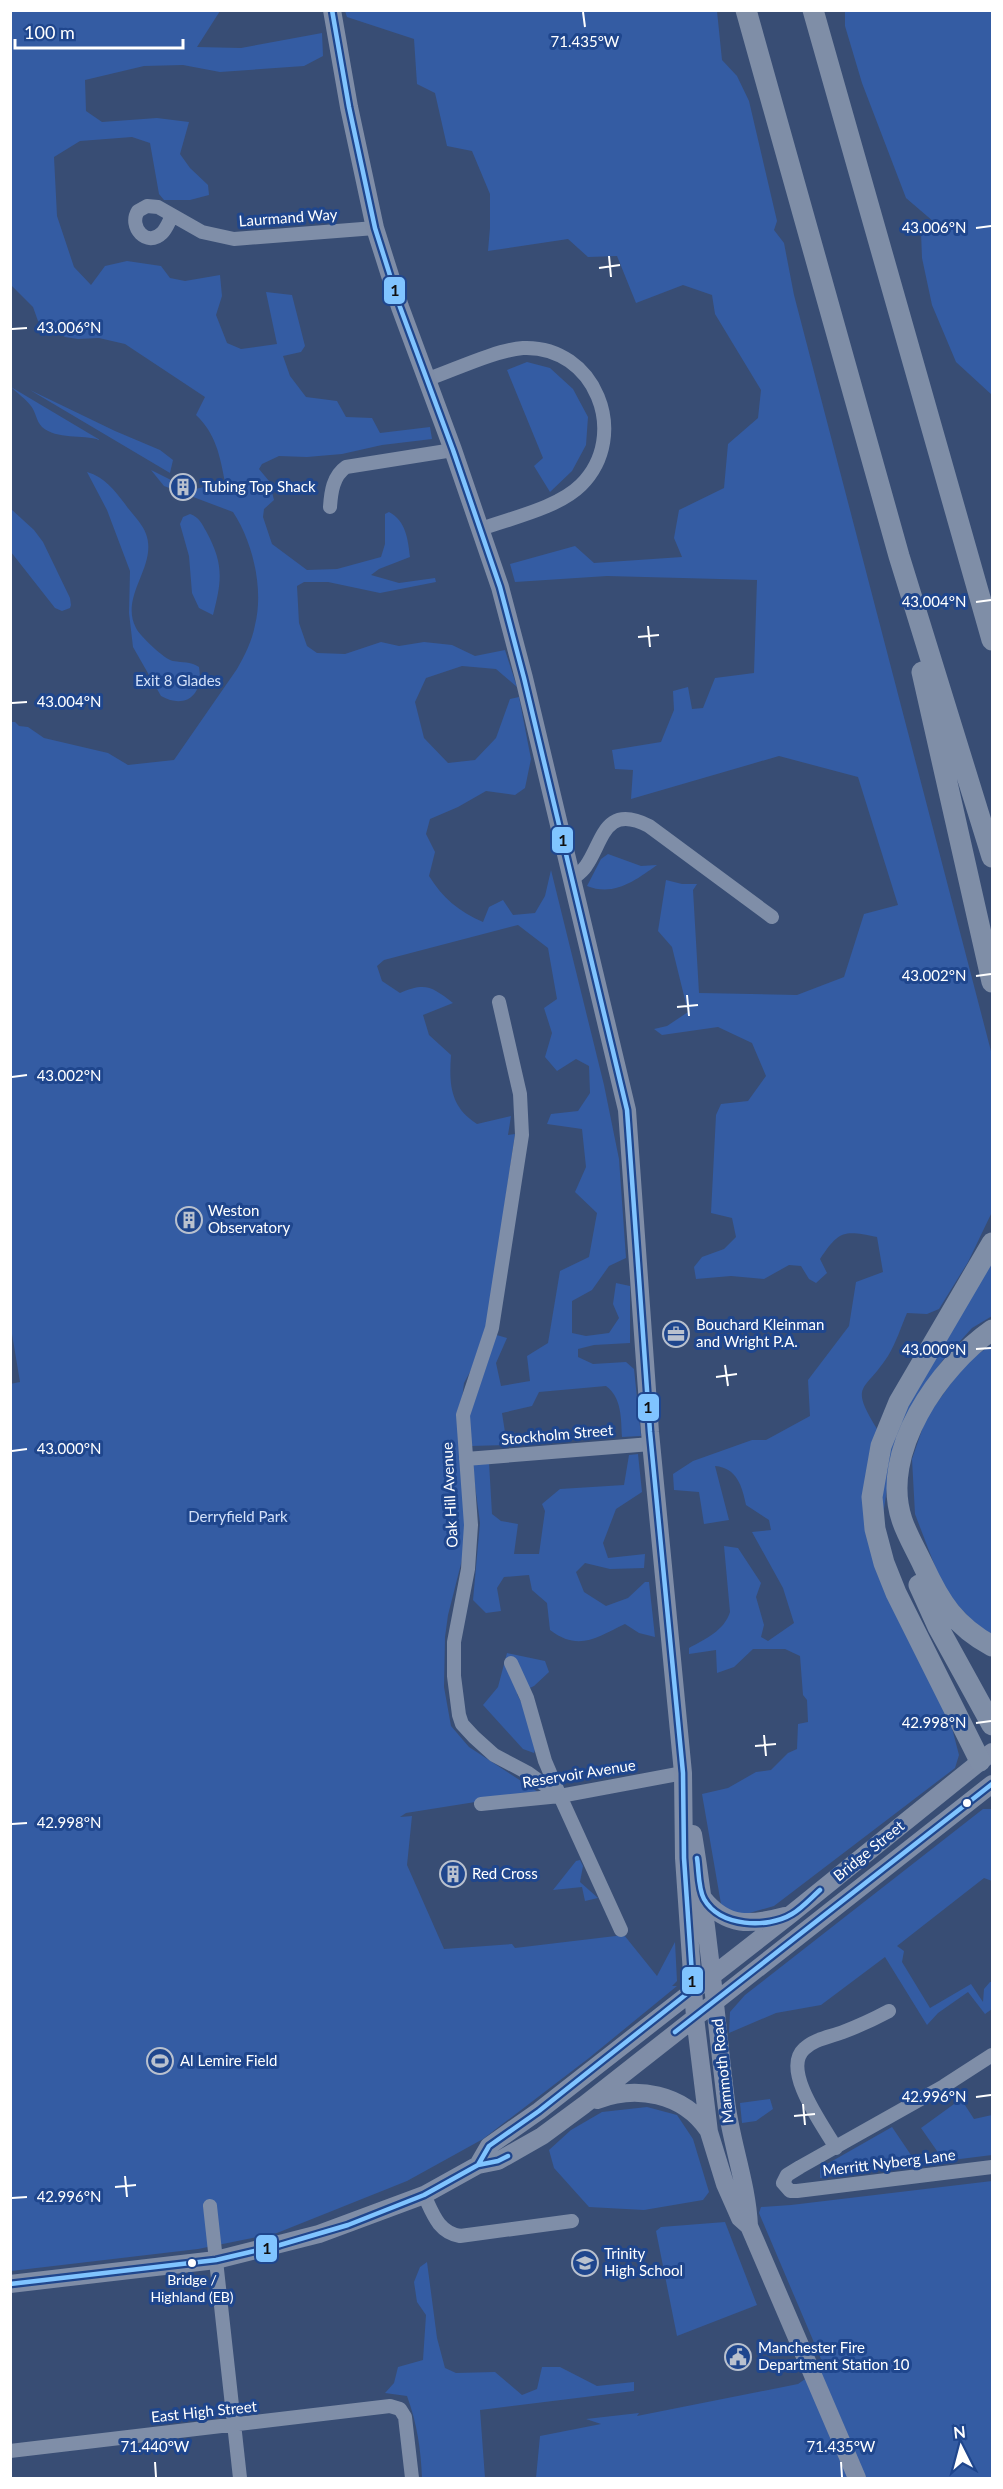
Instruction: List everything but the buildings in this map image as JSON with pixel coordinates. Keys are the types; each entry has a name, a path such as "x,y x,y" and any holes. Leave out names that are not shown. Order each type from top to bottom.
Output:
{"highway":[{"path":"746,10 899,556 993,857"},
{"path":"813,10 993,640"},
{"path":"953,497 975,532 993,588"},
{"path":"899,556 933,726 993,982"},
{"path":"986,1756 896,1593 884,1563 875,1529 872,1497 881,1446 899,1402 993,1243"},
{"path":"993,1330 951,1368 916,1417 903,1450 898,1471 897,1492 912,1569 938,1628 993,1725"},
{"path":"902,1520 935,1591 949,1614 968,1631 993,1646"}],"main road":[{"name":"Mammoth Road","path":"332,10 349,107 375,228 400,307 481,529 524,678 628,1122 651,1444 683,1773 704,1898 728,2121 746,2199 749,2226 857,2478"},
{"name":"Bridge Street","path":"10,2284 216,2260 319,2234 424,2195 478,2165 498,2161 523,2148 584,2104 993,1782 986,1756 790,1915 539,2111 489,2146 478,2165"},
{"name":"Mammoth Road","path":"683,1773 684,1858 695,2017 709,2132 740,2218 749,2226"},
{"path":"704,1898 722,1917 733,1921 753,1922 790,1915"},
{"path":"693,1989 716,2001"},
{"path":"584,2104 620,2093 645,2092 671,2100 692,2112 709,2132"}],"street":[{"name":"Laurmand Way","path":"172,216 202,232 234,239 375,228"},
{"path":"428,380 511,350 537,349 573,363 591,382 601,402 605,421 603,442 595,466 581,485 556,501 481,529"},
{"path":"330,507 335,481 339,472 346,467 453,450"},
{"path":"572,879 587,865 603,831 614,823 632,820 649,826 772,917"},
{"name":"Oak Hill Avenue","path":"500,1002 520,1094 522,1135 492,1328 486,1350 463,1408 471,1525 468,1569 454,1642 454,1676 459,1715 462,1724 495,1755 528,1773 560,1796 621,1930"},
{"name":"Stockholm Street","path":"466,1459 651,1444"},
{"path":"511,1663 527,1698 545,1761 560,1796"},
{"name":"Reservoir Avenue","path":"481,1804 560,1796 683,1773"},
{"path":"889,2011 866,2023 815,2042 800,2054 796,2071 836,2148 993,2055"},
{"name":"Merritt Nyberg Lane","path":"836,2148 787,2175 783,2183 790,2191 993,2167"},
{"path":"424,2195 435,2219 450,2234 460,2236 572,2221"},
{"path":"210,2206 240,2478"},
{"name":"East High Street","path":"10,2451 390,2406 400,2409 405,2417 412,2478"}],"green space":[{"name":"Derryfield Park","path":"11,11 220,11 197,47 241,48 322,33 323,56 304,66 220,72 183,65 144,66 85,80 86,111 102,122 157,118 189,122 180,154 190,168 208,185 209,195 190,200 164,200 159,194 150,143 132,137 80,141 54,157 57,216 74,267 91,285 105,266 127,261 161,266 170,278 185,281 220,275 222,296 216,315 227,343 241,349 277,344 266,292 292,295 305,346 301,352 283,356 290,376 306,397 337,401 346,417 372,418 380,433 430,427 432,439 382,445 342,454 307,457 279,456 262,464 259,469 269,481 274,500 264,509 263,517 272,544 307,570 337,569 381,557 385,544 385,514 389,512 403,525 410,557 379,569 371,575 399,583 435,578 436,582 380,593 328,582 304,582 297,586 299,623 307,646 317,653 345,654 381,642 399,646 424,642 452,645 475,656 505,650 517,687 496,669 462,666 426,678 415,702 424,738 448,763 475,760 496,738 510,699 519,697 531,759 525,788 515,795 486,791 430,819 426,834 435,852 429,876 452,903 466,914 483,922 489,907 503,900 513,915 535,913 545,896 551,870 604,1085 619,1159 626,1258 609,1266 592,1290 572,1301 572,1333 586,1336 609,1333 619,1318 613,1304 616,1283 630,1286 630,1343 594,1345 578,1349 578,1357 593,1364 626,1362 634,1369 641,1436 622,1437 618,1402 606,1386 539,1392 532,1406 502,1413 507,1445 470,1446 466,1410 493,1334 507,1338 496,1363 501,1386 530,1381 527,1356 548,1343 560,1271 589,1257 597,1213 575,1192 586,1167 582,1129 547,1124 551,1114 578,1111 590,1093 589,1066 576,1059 557,1071 545,1057 552,1033 544,1008 557,999 548,948 518,925 384,960 377,966 382,981 400,993 423,987 440,993 453,1003 423,1015 429,1035 451,1055 450,1076 456,1102 461,1110 477,1124 511,1116 508,1135 515,1134 486,1332 477,1359 464,1383 459,1423 466,1517 463,1556 448,1615 445,1637 444,1687 451,1726 469,1747 538,1792 406,1813 400,1817 412,1816 407,1865 444,1949 512,1944 515,1948 624,1935 657,1976 675,1942 677,1981 672,1986 677,1986 589,2058 483,2139 407,2181 277,2233 198,2249 11,2271 10,1384 20,1382 10,1322 10,722 28,727 44,738 108,753 128,765 174,760 243,658 254,631 258,597 251,552 233,512 164,486 151,470 191,490 225,482 213,438 196,415 205,397 125,344 99,338 65,337 38,321 33,307 11,285"},
{"path":"345,11 717,11 722,60 737,76 749,101 777,221 774,230 784,243 794,295 992,1055 992,1212 968,1262 939,1309 927,1314 907,1313 891,1351 863,1389 862,1395 868,1414 877,1429 863,1495 952,1728 959,1755 955,1768 774,1906 746,1914 728,1912 721,1904 702,1794 728,1788 756,1772 771,1770 788,1753 797,1749 798,1724 808,1722 800,1656 785,1649 753,1649 734,1667 717,1673 716,1650 689,1654 689,1648 719,1629 730,1612 724,1546 738,1548 761,1583 756,1597 764,1625 761,1637 768,1641 794,1623 783,1588 752,1532 771,1530 769,1520 746,1505 743,1491 733,1474 729,1470 715,1466 729,1520 704,1524 699,1492 674,1490 673,1474 693,1461 752,1440 766,1440 810,1416 808,1380 849,1326 856,1282 883,1272 877,1237 849,1233 843,1234 832,1242 820,1259 827,1273 816,1283 809,1279 801,1266 789,1265 764,1279 731,1276 696,1279 694,1267 702,1257 724,1249 736,1237 732,1218 711,1213 716,1115 721,1104 748,1101 766,1076 752,1043 718,1027 662,1035 654,1029 667,1026 688,1012 672,947 658,931 666,880 682,884 697,884 693,890 699,993 797,995 844,977 864,914 898,905 858,777 779,756 631,799 633,770 615,769 612,750 661,742 674,710 673,691 688,687 692,709 703,708 715,678 754,673 757,580 607,576 515,582 510,564 575,546 594,563 682,557 674,538 679,510 724,488 728,444 758,418 761,390 715,314 712,295 683,285 636,303 617,256 588,257 568,239 488,251 490,194 472,151 447,146 435,93 417,84 414,39 347,17"},
{"path":"845,11 992,11 992,395 956,362 932,305 922,258 921,232 934,222 906,198 862,83 845,26"},
{"path":"527,362 550,368 573,389 588,417 586,445 572,471 550,492 534,466 543,458 507,370"},
{"path":"11,387 100,440 48,431 40,425 29,403"},
{"path":"30,390 160,450 173,460 170,473"},
{"name":"Exit 8 Glades","path":"87,472 99,477 109,485 137,519 146,534 147,558 132,604 132,616 138,631 169,660 199,667 199,685 196,692 185,700 170,700 161,696 133,647 129,613 130,571 107,510"},
{"path":"11,509 34,530 43,542 70,598 70,608 62,611 55,608 11,552"},
{"path":"190,514 203,526 216,553 220,572 213,615 199,608 192,593 189,556 180,524 183,517"},
{"path":"608,854 641,866 657,865 633,881 615,888 597,889 587,886 601,859"},
{"path":"992,1261 992,1316 972,1328 943,1360 920,1391 891,1463 883,1515 880,1477 892,1429"},
{"path":"992,1345 992,1634 976,1625 944,1590 915,1514 912,1459 926,1418 967,1361"},
{"path":"638,1454 642,1492 616,1509 603,1543 608,1558 645,1554 644,1568 610,1569 585,1563 576,1572 584,1592 606,1606 628,1598 645,1582 649,1582 655,1637 639,1633 625,1624 588,1640 579,1641 560,1637 550,1630 547,1603 532,1590 529,1575 504,1577 497,1588 501,1611 486,1613 473,1600 480,1523 472,1463 489,1462 492,1514 501,1521 518,1524 514,1554 539,1554 545,1511 542,1504 560,1489 624,1485 629,1455"},
{"path":"507,1653 545,1661 549,1672 534,1686 517,1694 534,1731 536,1746 534,1753 523,1749 483,1705 498,1687"},
{"path":"983,1809 992,1809 992,1881 984,1878 897,1946 904,1951 902,1962 930,2008 971,1984 983,2002 984,1989 992,1982 992,2009 985,2014 968,1992 938,2013 927,2025 885,1957 821,2005 776,2013 729,2033 730,2012 745,1995"},
{"path":"580,1860 583,1866 580,1882 598,1898 585,1901 582,1887 553,1890 576,1861"},
{"path":"770,2099 773,2109 756,2121 742,2123 740,2103"},
{"path":"961,2099 974,2119 992,2115 992,2155 944,2161 921,2128"},
{"path":"647,2107 677,2115 693,2139 709,2192 703,2200 644,2210 589,2207 554,2168 549,2150 571,2130 602,2112"},
{"path":"892,2127 911,2155 907,2165 820,2178 820,2168"},
{"path":"992,2181 992,2478 536,2478 540,2436 601,2424 586,2419 639,2413 637,2416 798,2384 824,2366 759,2213 761,2207"},
{"path":"725,2222 757,2305 677,2336 656,2231 661,2227"},
{"path":"427,2262 437,2338 445,2368 456,2373 495,2372 522,2395 537,2389 542,2367 560,2367 597,2386 634,2382 634,2391 480,2410 485,2478 422,2478 418,2437 407,2396 385,2393 394,2383 398,2367 423,2360 426,2315 417,2302 414,2282 420,2267"}],"transit line":[{"name":"1","path":"332,10 349,107 375,228 400,307 453,450 500,587 524,678 627,1110 650,1432 683,1773 684,1858 693,1989 539,2111 489,2146 478,2165"},
{"name":"1","path":"675,2032 992,1784"},
{"name":"1","path":"697,1858 704,1899 711,1908 732,1920 757,1923 782,1919 796,1912 820,1890"},
{"name":"1","path":"10,2284 216,2260 280,2245 348,2225 424,2195 478,2165 498,2161 508,2156"}],"place":[{"name":"Tubing Top Shack","path":"183,487"},
{"name":"Weston Observatory","path":"189,1220"},
{"name":"Bouchard Kleinman and Wright P.A.","path":"676,1334"},
{"name":"Red Cross","path":"453,1874"},
{"name":"Al Lemire Field","path":"160,2061"},
{"name":"Bridge / Highland (EB)","path":"192,2263"},
{"name":"Trinity High School","path":"585,2263"},
{"name":"Manchester Fire Department Station 10","path":"738,2357"}]}
